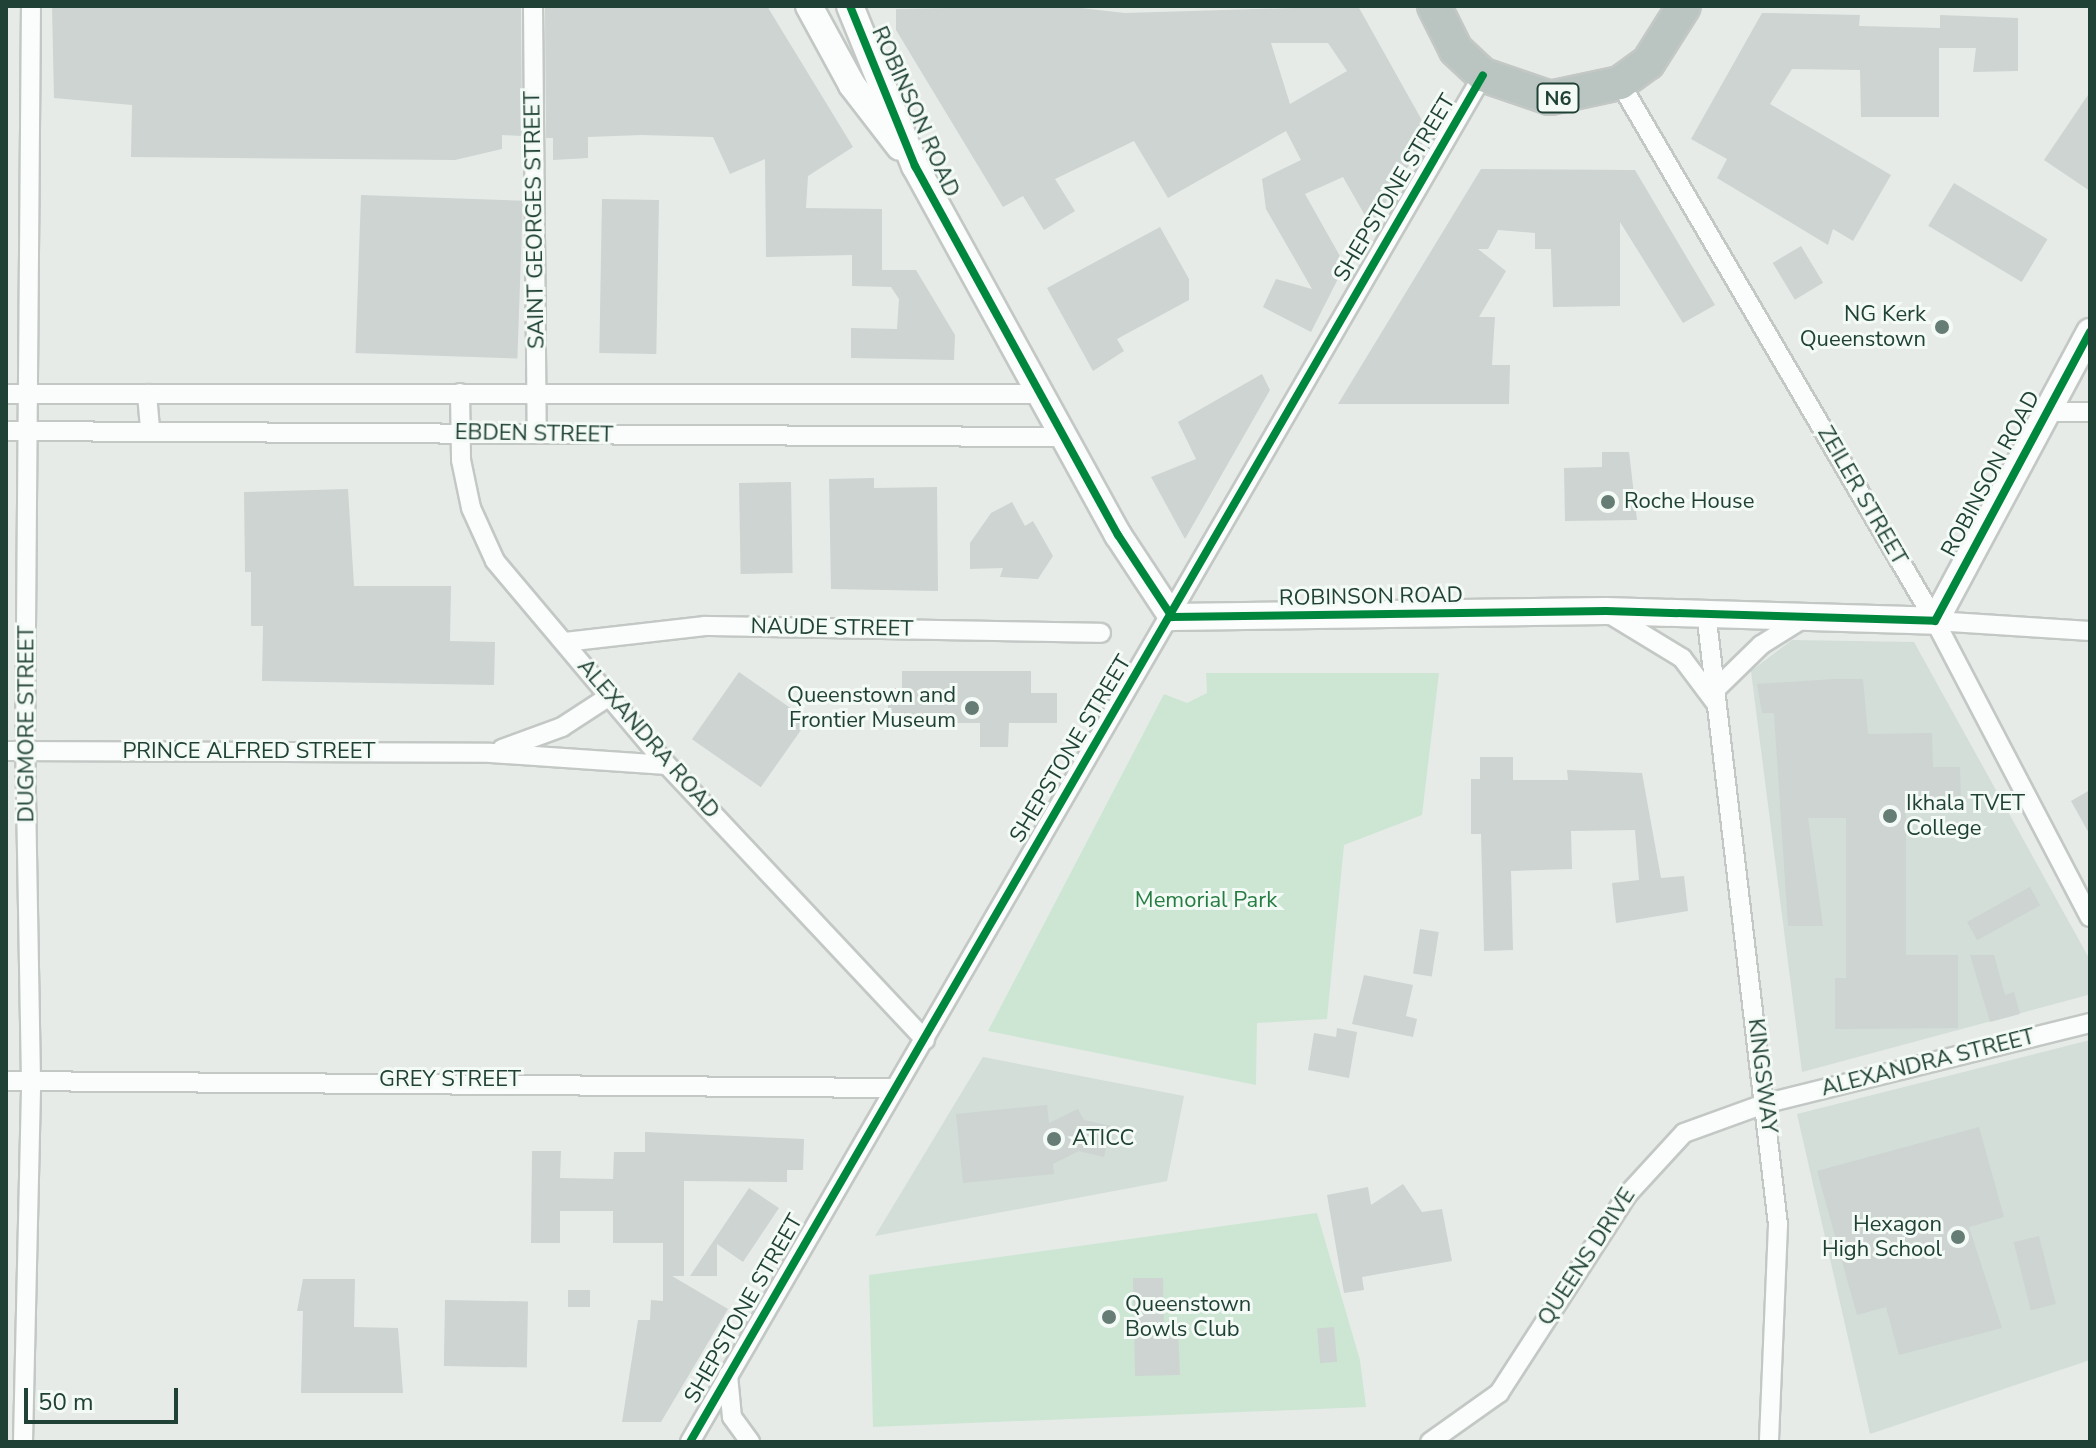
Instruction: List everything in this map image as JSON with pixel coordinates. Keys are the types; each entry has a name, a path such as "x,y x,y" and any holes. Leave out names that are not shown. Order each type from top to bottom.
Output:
{"highway":[{"name":"N6","path":"1434,6 1456,50 1483,75 1550,98 1620,83 1655,54 1684,6"}],"street":[{"name":"DUGMORE STREET","path":"23,1442 31,1081 25,751 29,431 26,172 31,6"},
{"name":"SAINT GEORGES STREET","path":"533,6 537,434"},
{"name":"ROBINSON ROAD","path":"809,6 852,85 915,166"},
{"name":"ROBINSON ROAD","path":"850,6 915,166 1062,437 1172,617 1606,611 1813,613 1935,621 2043,412 2090,332"},
{"name":"SHEPSTONE STREET","path":"690,1442 1172,617 1483,75"},
{"name":"ZEILER STREET","path":"1620,83 1935,621 2090,917"},
{"name":"ALEXANDRA ROAD","path":"460,393 458,433 482,535 608,697 667,765 925,1040"},
{"name":"EBDEN STREET","path":"6,394 1038,394"},
{"path":"147,394 150,432"},
{"path":"2043,412 2090,412"},
{"name":"EBDEN STREET","path":"6,431 1062,437"},
{"name":"KINGSWAY","path":"1606,611 1682,658 1720,712"},
{"name":"KINGSWAY","path":"1706,612 1767,1103 1780,1263 1769,1442"},
{"path":"1717,688 1761,645 1813,613"},
{"path":"1935,621 2090,631"},
{"name":"NAUDE STREET","path":"565,642 693,626 1101,633"},
{"name":"PRINCE ALFRED STREET","path":"491,753 562,727 608,697"},
{"name":"PRINCE ALFRED STREET","path":"6,751 491,753 667,765"},
{"name":"ALEXANDRA STREET","path":"1767,1103 2090,1023"},
{"name":"GREY STREET","path":"6,1081 895,1088"},
{"name":"QUEENS DRIVE","path":"1430,1442 1499,1393 1665,1147 1767,1103"},
{"path":"728,1375 732,1417 750,1442"}],"shaded area":[{"name":"Ikhala TVET College","path":"1792,640 1914,642 2090,960 2088,995 1802,1072 1751,671"},
{"name":"Hexagon High School","path":"2090,1040 2090,1360 1870,1434 1797,1114"},
{"name":"ATICC","path":"983,1057 1184,1096 1167,1181 875,1236"}],"green space":[{"name":"Memorial Park","path":"1206,673 1439,673 1422,815 1344,845 1327,1019 1257,1023 1256,1085 988,1031 1164,694 1187,703 1207,693"},
{"name":"Queenstown Bowls Club","path":"1317,1213 1360,1360 1366,1407 873,1427 869,1275"}],"building":[{"path":"52,6 521,6 522,136 502,135 502,149 455,160 131,157 132,105 54,98"},
{"path":"767,6 853,147 808,176 806,208 882,209 882,270 916,270 955,335 954,360 851,358 851,328 897,329 899,299 891,287 852,286 852,255 766,257 765,159 730,174 713,137 642,135 588,137 588,158 553,160 553,138 546,138 545,7"},
{"path":"1063,6 1125,13 1358,6 1429,133 1371,226 1343,177 1305,194 1345,265 1311,332 1263,307 1276,279 1312,289 1266,209 1262,179 1301,160 1286,131 1168,198 1134,141 1055,179 1075,211 1044,230 1023,196 1003,207 896,30 896,9","holes":["1271,43 1328,43 1347,71 1290,104"]},
{"path":"1762,13 1860,15 1859,26 1940,28 1940,15 2018,18 2018,71 1973,72 1976,48 1939,48 1939,117 1861,117 1860,70 1792,69 1770,104 1891,175 1853,241 1833,229 1828,245 1717,178 1727,159 1691,139"},
{"path":"2090,92 2090,191 2044,160"},
{"path":"1481,169 1635,170 1715,305 1683,323 1620,222 1620,306 1553,307 1551,249 1535,249 1535,233 1498,230 1488,249 1478,249 1506,271 1479,317 1495,317 1492,365 1510,365 1509,404 1338,404"},
{"path":"1954,183 2047,239 2022,282 1928,226"},
{"path":"361,195 523,201 517,359 355,353"},
{"path":"602,199 659,200 656,354 599,353"},
{"path":"1160,227 1189,279 1189,300 1117,339 1124,351 1093,371 1047,288"},
{"path":"1801,246 1823,283 1795,300 1773,263"},
{"path":"1262,374 1270,390 1185,539 1151,477 1196,459 1178,422"},
{"path":"1602,452 1629,452 1637,520 1565,521 1564,468 1602,467"},
{"path":"874,478 874,488 937,487 938,591 831,589 829,479"},
{"path":"791,482 793,573 741,574 739,483"},
{"path":"348,489 354,586 451,586 450,641 495,642 494,685 262,681 263,626 251,626 251,572 245,572 244,492"},
{"path":"1012,502 1025,526 1033,521 1053,556 1038,579 1000,577 1003,568 970,569 970,543 991,513"},
{"name":"Queenstown and Frontier Museum","path":"902,671 1031,671 1031,693 1057,693 1057,723 1009,723 1008,747 980,747 980,723 888,723 888,688 902,688"},
{"path":"739,672 808,720 761,787 692,739"},
{"path":"1863,679 1868,734 1932,733 1933,767 1960,767 1961,805 1906,806 1906,955 1958,955 1958,1028 1835,1029 1835,978 1846,978 1846,818 1808,818 1823,926 1788,926 1774,713 1762,713 1757,684"},
{"path":"1480,757 1513,757 1513,780 1568,780 1567,770 1642,773 1661,878 1684,876 1688,911 1616,923 1612,883 1639,880 1635,830 1571,831 1572,869 1511,871 1513,950 1484,951 1481,834 1471,834 1471,779 1480,779"},
{"path":"2090,790 2090,835 2071,801"},
{"path":"2030,887 2040,905 1977,940 1967,922"},
{"path":"1420,929 1439,932 1432,976 1413,973"},
{"path":"1970,955 1994,955 2005,995 2014,992 2020,1014 1990,1022"},
{"path":"1364,975 1413,985 1406,1016 1417,1019 1413,1037 1352,1024"},
{"path":"1337,1028 1357,1032 1349,1078 1308,1070 1314,1033 1336,1037"},
{"path":"1047,1105 1049,1123 1078,1109 1084,1120 1111,1126 1104,1157 1079,1151 1053,1164 1054,1174 963,1183 956,1114"},
{"path":"1979,1127 2004,1217 1969,1227 2002,1328 1899,1355 1886,1307 1857,1315 1817,1171"},
{"path":"645,1132 804,1139 803,1170 787,1170 787,1182 684,1181 684,1276 672,1276 728,1309 661,1422 622,1422 638,1320 650,1320 651,1300 663,1301 663,1243 613,1243 613,1211 560,1211 560,1243 531,1243 532,1151 561,1151 560,1178 613,1179 614,1152 645,1152"},
{"path":"1403,1184 1422,1212 1442,1209 1452,1261 1362,1277 1364,1290 1344,1293 1327,1195 1368,1187 1371,1205"},
{"path":"749,1188 779,1208 743,1262 717,1244 717,1276 690,1276"},
{"path":"2039,1236 2056,1304 2031,1310 2014,1242"},
{"path":"1133,1278 1163,1278 1164,1325 1178,1325 1180,1375 1135,1376"},
{"path":"303,1279 355,1279 354,1327 398,1328 403,1393 301,1393 303,1311 297,1311"},
{"path":"568,1290 590,1290 590,1307 568,1307"},
{"path":"445,1300 528,1301 527,1367 444,1366"},
{"path":"1334,1327 1337,1362 1320,1363 1317,1328"}],"cycle path":[{"path":"850,6 915,166 1118,535 1172,617 1606,611 1935,621 2090,332"},
{"path":"690,1442 1483,75"}],"place":[{"name":"NG Kerk Queenstown","path":"1942,327"},
{"name":"Roche House","path":"1608,502"},
{"name":"Queenstown and Frontier Museum","path":"972,708"},
{"name":"Ikhala TVET College","path":"1890,816"},
{"name":"ATICC","path":"1054,1139"},
{"name":"Hexagon High School","path":"1958,1237"},
{"name":"Queenstown Bowls Club","path":"1109,1317"}]}
